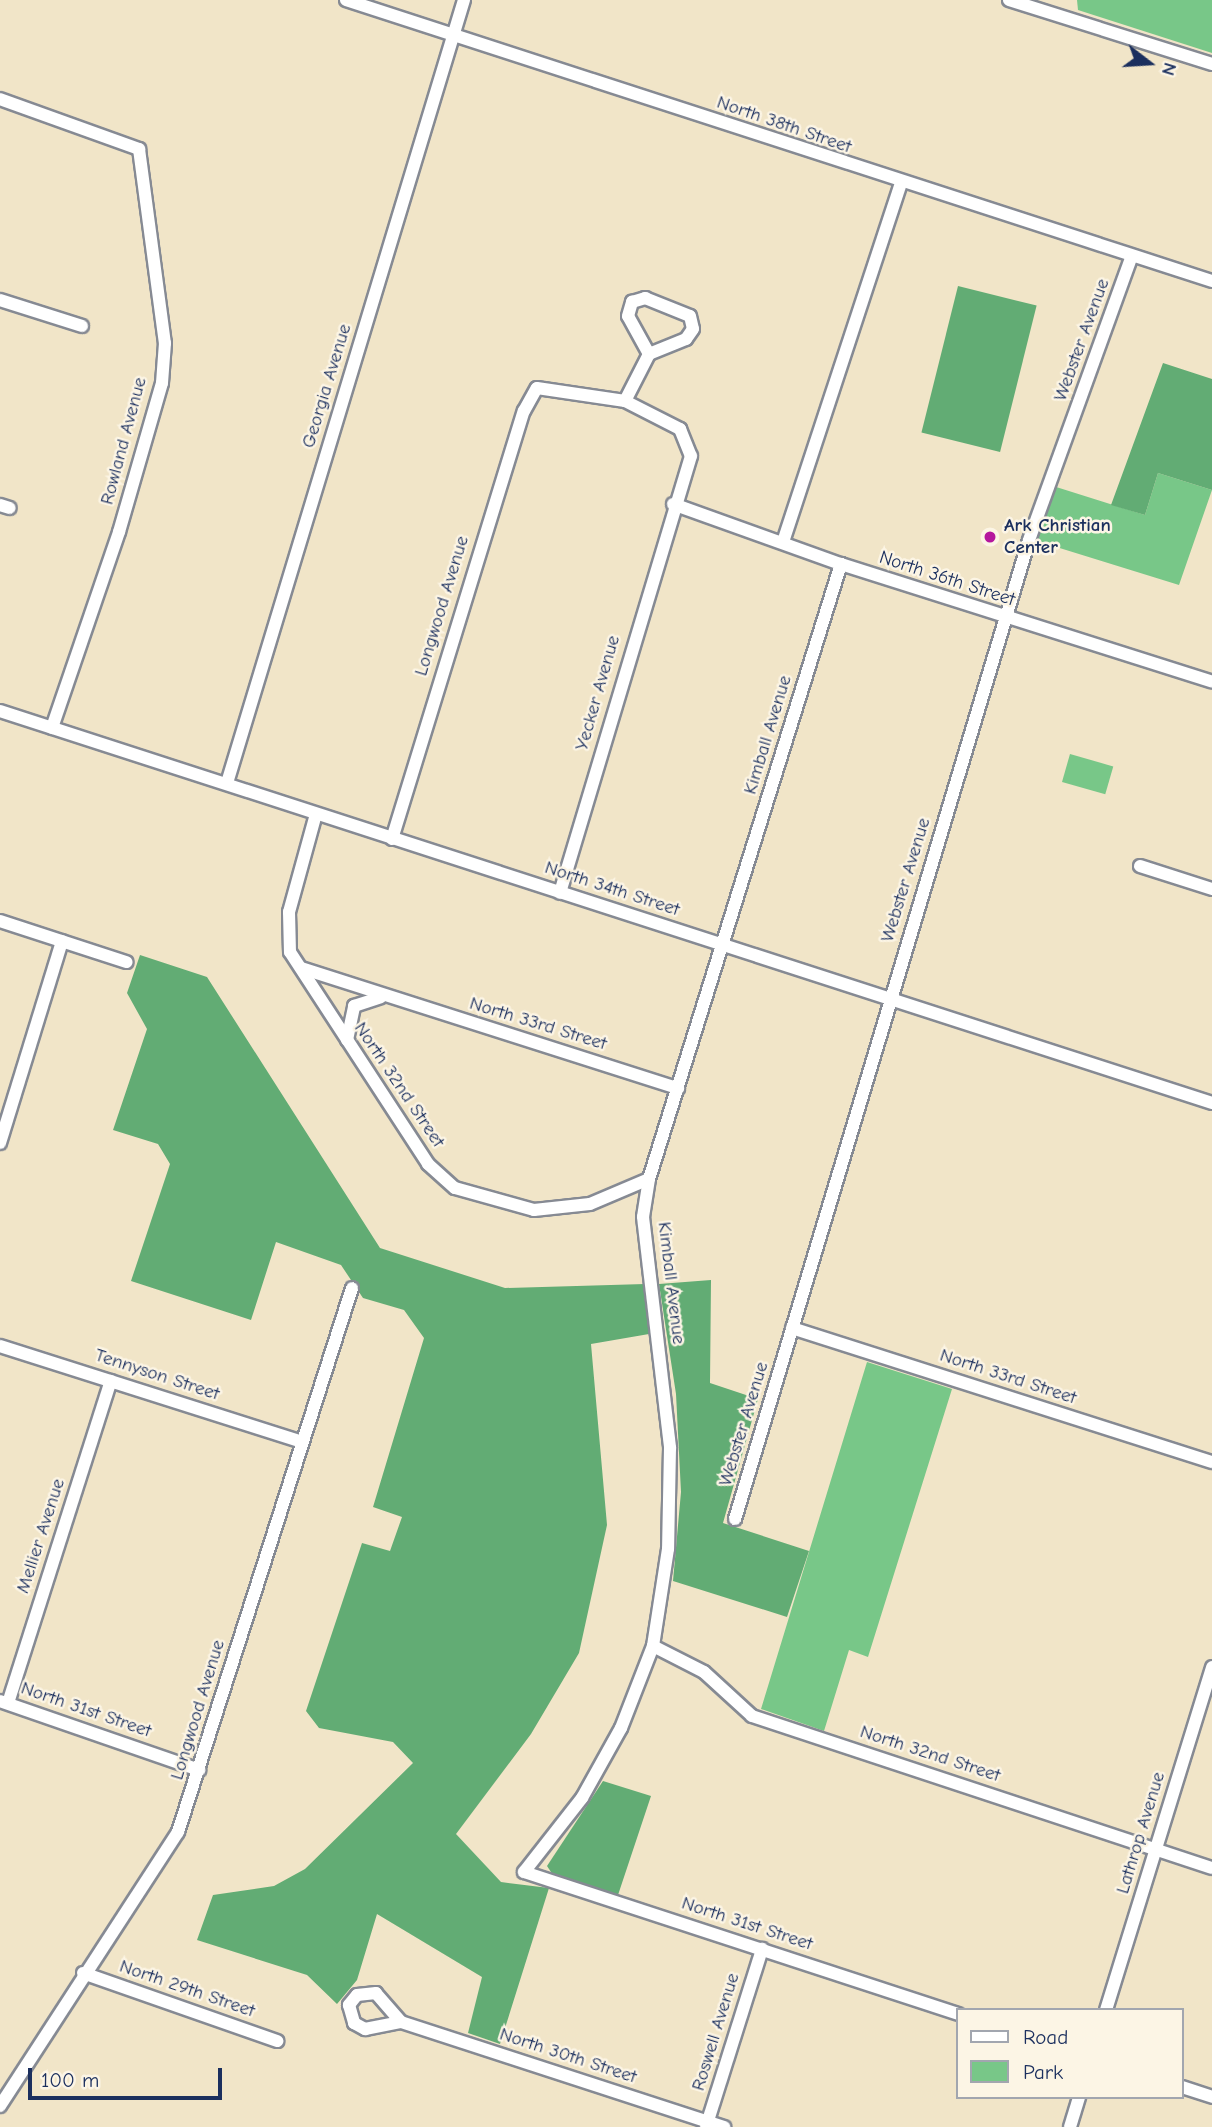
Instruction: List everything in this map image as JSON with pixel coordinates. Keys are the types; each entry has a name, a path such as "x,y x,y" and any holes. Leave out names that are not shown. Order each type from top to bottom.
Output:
{"street":[{"name":"North 38th Street","path":"346,0 901,184 1131,258 1212,281"},
{"name":"Georgia Avenue","path":"227,783 464,0"},
{"path":"1009,0 1212,64"},
{"name":"Rowland Avenue","path":"0,99 107,132 139,149 166,343 162,383 119,532 52,728"},
{"path":"783,542 901,184"},
{"name":"Webster Avenue","path":"735,1519 1005,618 1131,258"},
{"path":"625,401 649,354 678,344 693,329 679,308 645,298 632,302 628,316 649,354"},
{"path":"0,300 82,326"},
{"name":"Yecker Avenue","path":"537,388 625,401 680,429 689,442 691,456 673,504 560,893"},
{"name":"Longwood Avenue","path":"392,839 515,429 537,388"},
{"name":"North 36th Street","path":"673,504 841,564 1212,682"},
{"name":"Kimball Avenue","path":"524,1872 582,1798 621,1728 653,1646 668,1549 670,1448 643,1217 649,1179 841,564"},
{"name":"North 34th Street","path":"0,711 1212,1103"},
{"path":"301,968 286,934 316,814"},
{"path":"1140,866 1212,889"},
{"path":"0,921 126,962"},
{"path":"0,1143 62,941"},
{"name":"North 33rd Street","path":"301,968 678,1088"},
{"name":"North 32nd Street","path":"301,968 405,1135 456,1188 534,1210 590,1205 649,1179"},
{"path":"348,1044 355,1006 386,997"},
{"name":"Longwood Avenue","path":"0,2106 83,1973 178,1832 352,1288"},
{"name":"North 33rd Street","path":"792,1328 1212,1462"},
{"name":"Tennyson Street","path":"0,1346 302,1442"},
{"name":"Mellier Avenue","path":"4,1702 111,1381"},
{"name":"North 32nd Street","path":"653,1646 704,1672 752,1716 1212,1868"},
{"name":"Lathrop Avenue","path":"1107,2008 1212,1667"},
{"name":"North 31st Street","path":"4,1702 199,1770"},
{"name":"North 31st Street","path":"524,1872 956,2013"},
{"name":"Roswell Avenue","path":"707,2124 762,1949"},
{"name":"North 29th Street","path":"83,1973 277,2041"},
{"name":"North 30th Street","path":"401,2022 707,2124 724,2127"},
{"path":"1184,2088 1212,2097"},
{"path":"1070,2127 1078,2099"}],"green space":[{"path":"1077,0 1212,0 1212,53 1078,10"},
{"path":"958,286 1037,306 1000,452 921,433"},
{"path":"1163,363 1212,379 1212,490 1158,473 1145,515 1111,505"},
{"path":"1158,473 1212,490 1179,585 1037,541 1053,486 1145,515"},
{"path":"1070,754 1113,766 1105,794 1062,782"},
{"path":"140,955 207,977 380,1248 505,1288 645,1284 649,1334 591,1344 607,1525 579,1653 531,1734 456,1834 501,1882 549,1888 500,2044 468,2033 482,1977 377,1914 357,1980 337,2004 307,1975 197,1940 213,1895 274,1886 305,1869 413,1763 393,1742 319,1728 306,1711 362,1543 390,1551 402,1517 373,1507 424,1338 404,1310 363,1298 341,1265 276,1242 251,1320 131,1281 170,1164 158,1144 113,1130 147,1029 127,993"},
{"path":"711,1280 710,1383 758,1399 723,1523 809,1551 787,1617 673,1581 681,1492 676,1394 659,1284"},
{"path":"867,1362 952,1389 868,1657 849,1650 824,1731 761,1709"},
{"path":"603,1781 651,1796 618,1895 553,1875 547,1866"}],"place":[{"name":"Ark Christian Center","path":"990,537"}]}
